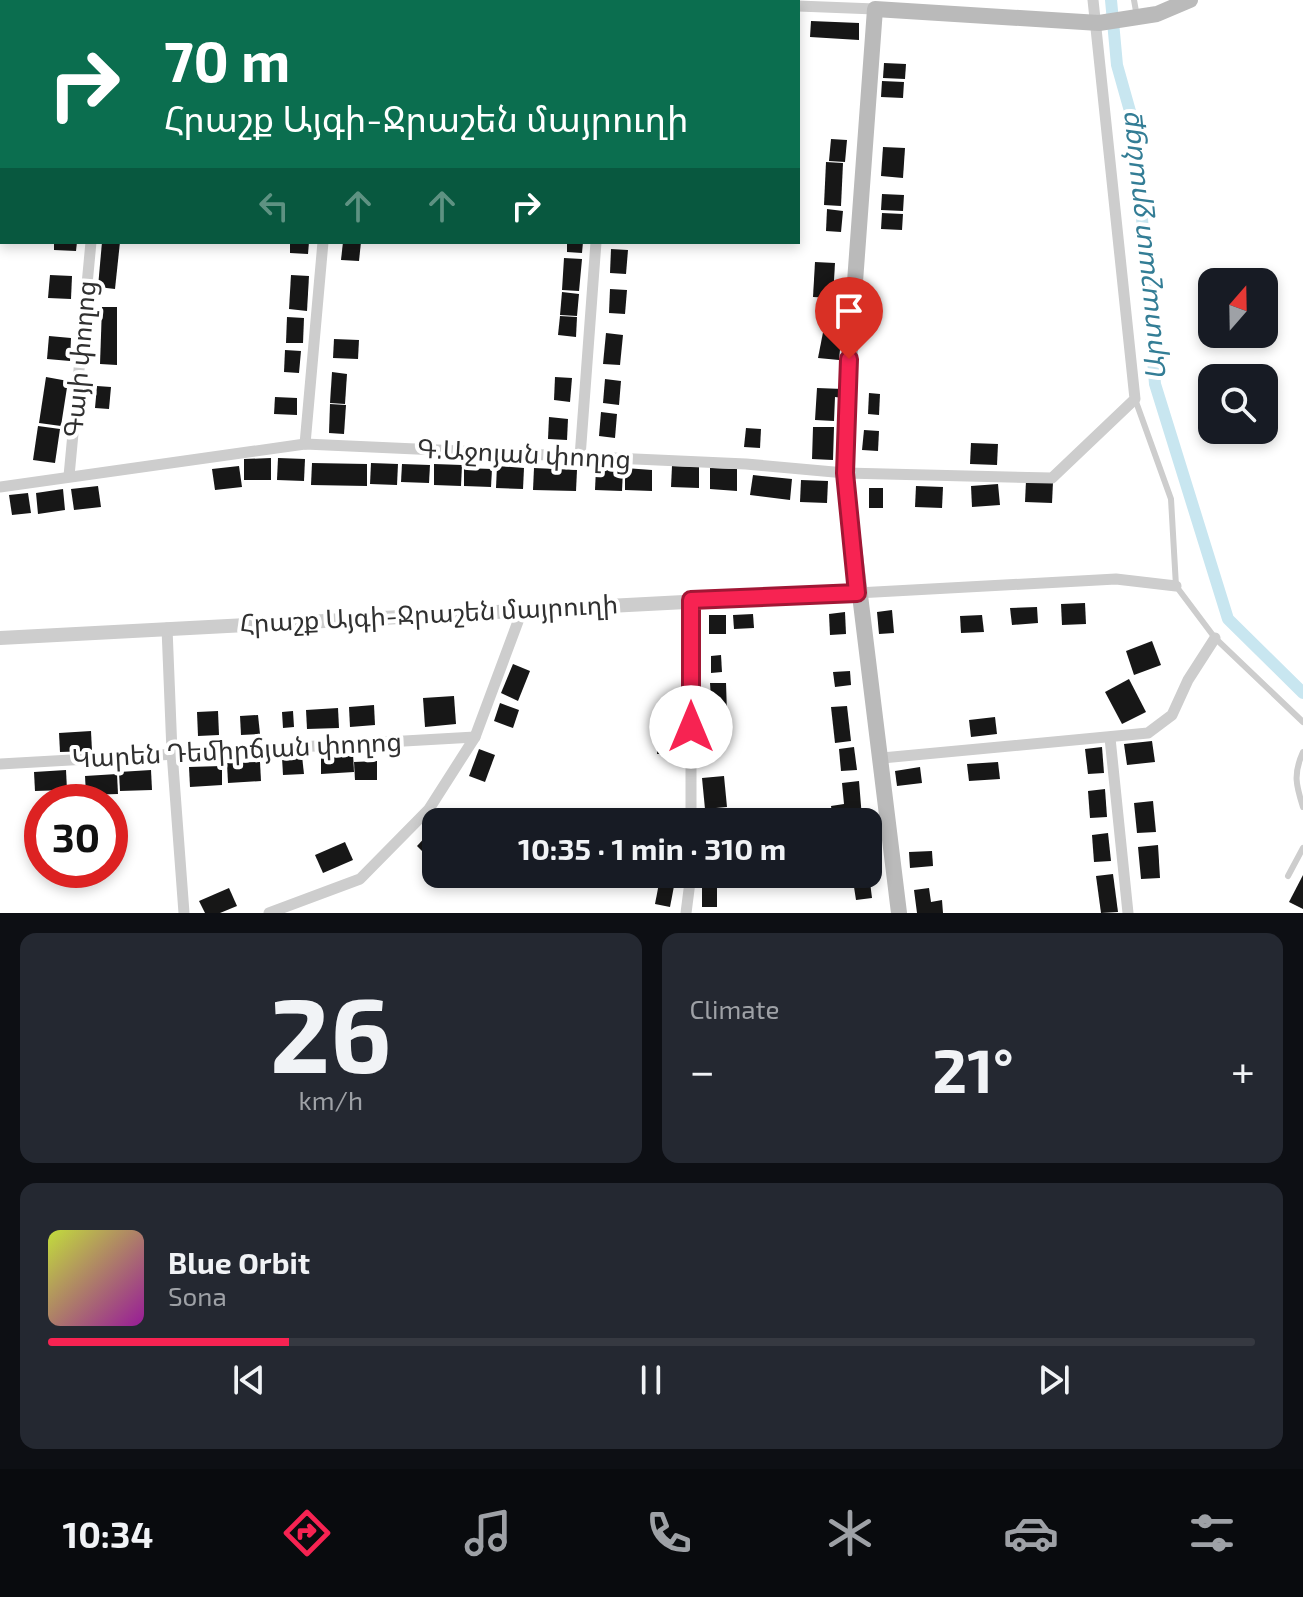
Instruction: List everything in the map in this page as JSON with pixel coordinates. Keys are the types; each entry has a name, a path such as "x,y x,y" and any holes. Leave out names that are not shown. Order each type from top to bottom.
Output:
{"main road":[{"path":"899,913 882,758 857,593 845,473 847,391 875,9 1096,23 1131,12 1157,14 1190,0"}],"street":[{"path":"1093,0 1135,399"},
{"path":"800,6 875,9"},
{"name":"Գայի փողոց","path":"69,476 91,244"},
{"path":"305,444 323,244"},
{"path":"580,457 596,244"},
{"name":"Գ.Աջոյան փողոց","path":"0,487 305,444 746,464 845,473 1052,478 1135,399"},
{"path":"857,593 1116,579 1176,586"},
{"name":"Հրաշք Այգի-Ջրաշեն մայրուղի","path":"0,638 523,608 857,593"},
{"path":"691,600 691,808"},
{"path":"269,913 360,879 429,809 475,737 523,608"},
{"path":"167,628 184,913"},
{"path":"882,758 1148,733 1172,715 1188,680 1215,638"},
{"name":"Կարեն Դեմիրճյան փողոց","path":"0,764 475,737"},
{"path":"1110,738 1128,913"},
{"path":"686,913 689,888"}],"lane":[{"path":"1135,399 1171,499 1176,586 1215,638 1303,722"},
{"path":"1303,752 1295,782 1303,807"},
{"path":"1288,876 1303,848"}],"building":[{"path":"811,21 859,23 859,40 810,37"},
{"path":"884,63 906,64 905,79 883,78"},
{"path":"882,81 904,82 903,98 881,97"},
{"path":"831,139 847,140 845,162 829,161"},
{"path":"883,147 905,148 903,178 881,176"},
{"path":"826,162 843,163 841,206 824,205"},
{"path":"882,194 904,195 903,211 881,210"},
{"path":"827,209 843,211 841,232 826,231"},
{"path":"882,213 903,214 902,230 881,229"},
{"path":"54,244 77,244 76,251 54,250"},
{"path":"102,244 120,244 115,289 98,287"},
{"path":"290,244 309,244 308,254 290,253"},
{"path":"343,244 361,244 359,261 341,260"},
{"path":"567,244 583,244 582,253 567,252"},
{"path":"611,249 628,250 626,274 610,273"},
{"path":"564,258 582,259 579,291 562,290"},
{"path":"815,262 835,263 833,298 813,297"},
{"path":"50,275 72,276 71,299 48,298"},
{"path":"291,275 309,276 307,311 289,309"},
{"path":"610,289 627,290 625,314 609,313"},
{"path":"562,292 579,294 577,316 560,315"},
{"path":"102,307 117,307 117,365 100,364"},
{"path":"560,316 577,317 576,337 558,335"},
{"path":"287,317 304,318 303,343 286,343"},
{"path":"826,317 843,318 839,360 818,358"},
{"path":"606,333 623,335 620,365 603,364"},
{"path":"49,336 71,338 70,361 47,359"},
{"path":"334,339 359,340 358,359 333,358"},
{"path":"285,350 301,351 299,373 284,372"},
{"path":"332,372 347,374 345,404 330,403"},
{"path":"46,377 68,381 61,426 39,423"},
{"path":"555,377 572,378 570,402 554,400"},
{"path":"605,379 621,381 619,405 603,403"},
{"path":"97,386 111,387 109,409 95,408"},
{"path":"817,388 843,389 843,398 835,397 834,421 815,420"},
{"path":"869,393 880,394 879,415 868,414"},
{"path":"275,397 297,398 297,415 274,414"},
{"path":"330,404 346,405 344,434 329,433"},
{"path":"601,412 617,414 615,438 599,436"},
{"path":"549,417 568,419 567,440 548,439"},
{"path":"38,426 60,429 55,463 33,460"},
{"path":"813,427 834,427 833,460 812,459"},
{"path":"746,428 761,429 760,448 744,447"},
{"path":"864,430 879,431 878,451 862,450"},
{"path":"971,443 998,444 997,465 970,464"},
{"path":"271,458 271,480 244,480 244,459"},
{"path":"278,458 305,459 304,481 277,480"},
{"path":"312,463 367,464 367,486 311,485"},
{"path":"371,463 398,464 397,485 370,484"},
{"path":"402,464 430,465 429,483 401,482"},
{"path":"434,464 462,465 461,486 434,485"},
{"path":"239,466 242,487 215,490 212,469"},
{"path":"497,466 524,468 523,489 496,488"},
{"path":"672,466 699,467 699,488 671,487"},
{"path":"464,468 492,469 491,487 464,486"},
{"path":"534,468 577,470 576,491 533,490"},
{"path":"596,468 623,469 622,491 595,490"},
{"path":"625,468 652,470 652,491 625,490"},
{"path":"710,468 737,469 737,491 710,489"},
{"path":"753,475 792,479 790,500 750,495"},
{"path":"801,480 828,481 827,503 800,502"},
{"path":"1026,481 1053,482 1052,503 1025,502"},
{"path":"998,484 1000,505 972,507 971,486"},
{"path":"98,486 101,507 74,510 71,489"},
{"path":"916,486 943,487 942,508 915,507"},
{"path":"869,488 883,488 883,508 869,508"},
{"path":"63,489 65,510 38,514 36,493"},
{"path":"28,493 31,513 12,515 9,495"},
{"path":"1085,603 1086,624 1062,625 1061,604"},
{"path":"1037,607 1038,623 1012,625 1010,608"},
{"path":"892,610 894,633 879,634 877,612"},
{"path":"845,612 846,634 830,635 829,614"},
{"path":"753,614 754,628 734,629 733,615"},
{"path":"709,615 726,615 726,634 709,634"},
{"path":"982,615 984,632 961,633 960,616"},
{"path":"1152,641 1161,665 1134,675 1126,651"},
{"path":"721,655 722,672 711,673 711,656"},
{"path":"513,664 530,671 518,701 501,693"},
{"path":"850,671 851,685 835,687 833,672"},
{"path":"1129,679 1146,712 1122,724 1105,692"},
{"path":"710,683 726,683 727,715 712,715"},
{"path":"454,696 456,724 425,727 423,698"},
{"path":"500,703 519,710 513,728 494,721"},
{"path":"374,705 375,725 350,727 349,707"},
{"path":"847,706 851,741 835,743 831,707"},
{"path":"338,708 339,728 307,729 306,710"},
{"path":"218,711 219,735 198,736 197,712"},
{"path":"293,711 294,727 283,728 282,712"},
{"path":"258,715 260,734 241,735 240,716"},
{"path":"995,717 997,734 971,737 969,720"},
{"path":"91,731 92,751 60,752 59,733"},
{"path":"658,736 672,736 672,754 657,754"},
{"path":"1152,741 1155,762 1127,765 1124,744"},
{"path":"854,747 857,770 841,771 839,749"},
{"path":"1102,747 1104,773 1088,774 1085,749"},
{"path":"479,749 495,755 485,782 469,776"},
{"path":"353,753 354,772 321,774 321,754"},
{"path":"302,756 304,774 283,775 282,757"},
{"path":"377,761 377,780 355,780 354,762"},
{"path":"260,762 261,781 228,783 227,763"},
{"path":"998,762 1000,779 969,781 967,764"},
{"path":"222,766 222,785 190,787 189,767"},
{"path":"920,767 922,783 897,786 895,771"},
{"path":"66,770 67,784 35,784 34,772"},
{"path":"151,770 152,790 128,791 128,784 120,784 119,772"},
{"path":"117,774 118,784 85,784 85,776"},
{"path":"724,776 727,807 705,808 702,778"},
{"path":"859,781 861,808 831,808 844,804 842,783"},
{"path":"1105,789 1107,817 1090,818 1088,791"},
{"path":"1153,801 1156,832 1137,833 1134,803"},
{"path":"1108,833 1111,861 1094,862 1092,835"},
{"path":"345,842 353,860 323,873 315,855"},
{"path":"1158,845 1160,878 1141,879 1138,847"},
{"path":"932,851 933,866 910,868 909,852"},
{"path":"1113,874 1118,912 1101,913 1096,876"},
{"path":"1303,875 1303,909 1289,902"},
{"path":"229,888 237,906 220,913 205,913 199,901"},
{"path":"658,888 674,888 670,907 655,904"},
{"path":"702,888 717,888 717,907 702,907"},
{"path":"854,888 871,888 872,898 856,900"},
{"path":"929,888 931,902 942,900 943,913 917,913 914,890"}],"waterway":[{"name":"Արտաշատ ջրանցք","path":"1111,0 1117,65 1135,129 1155,384 1228,619 1303,693"}],"route":[{"path":"691,727 691,600 857,593 845,473 849,359"}]}
